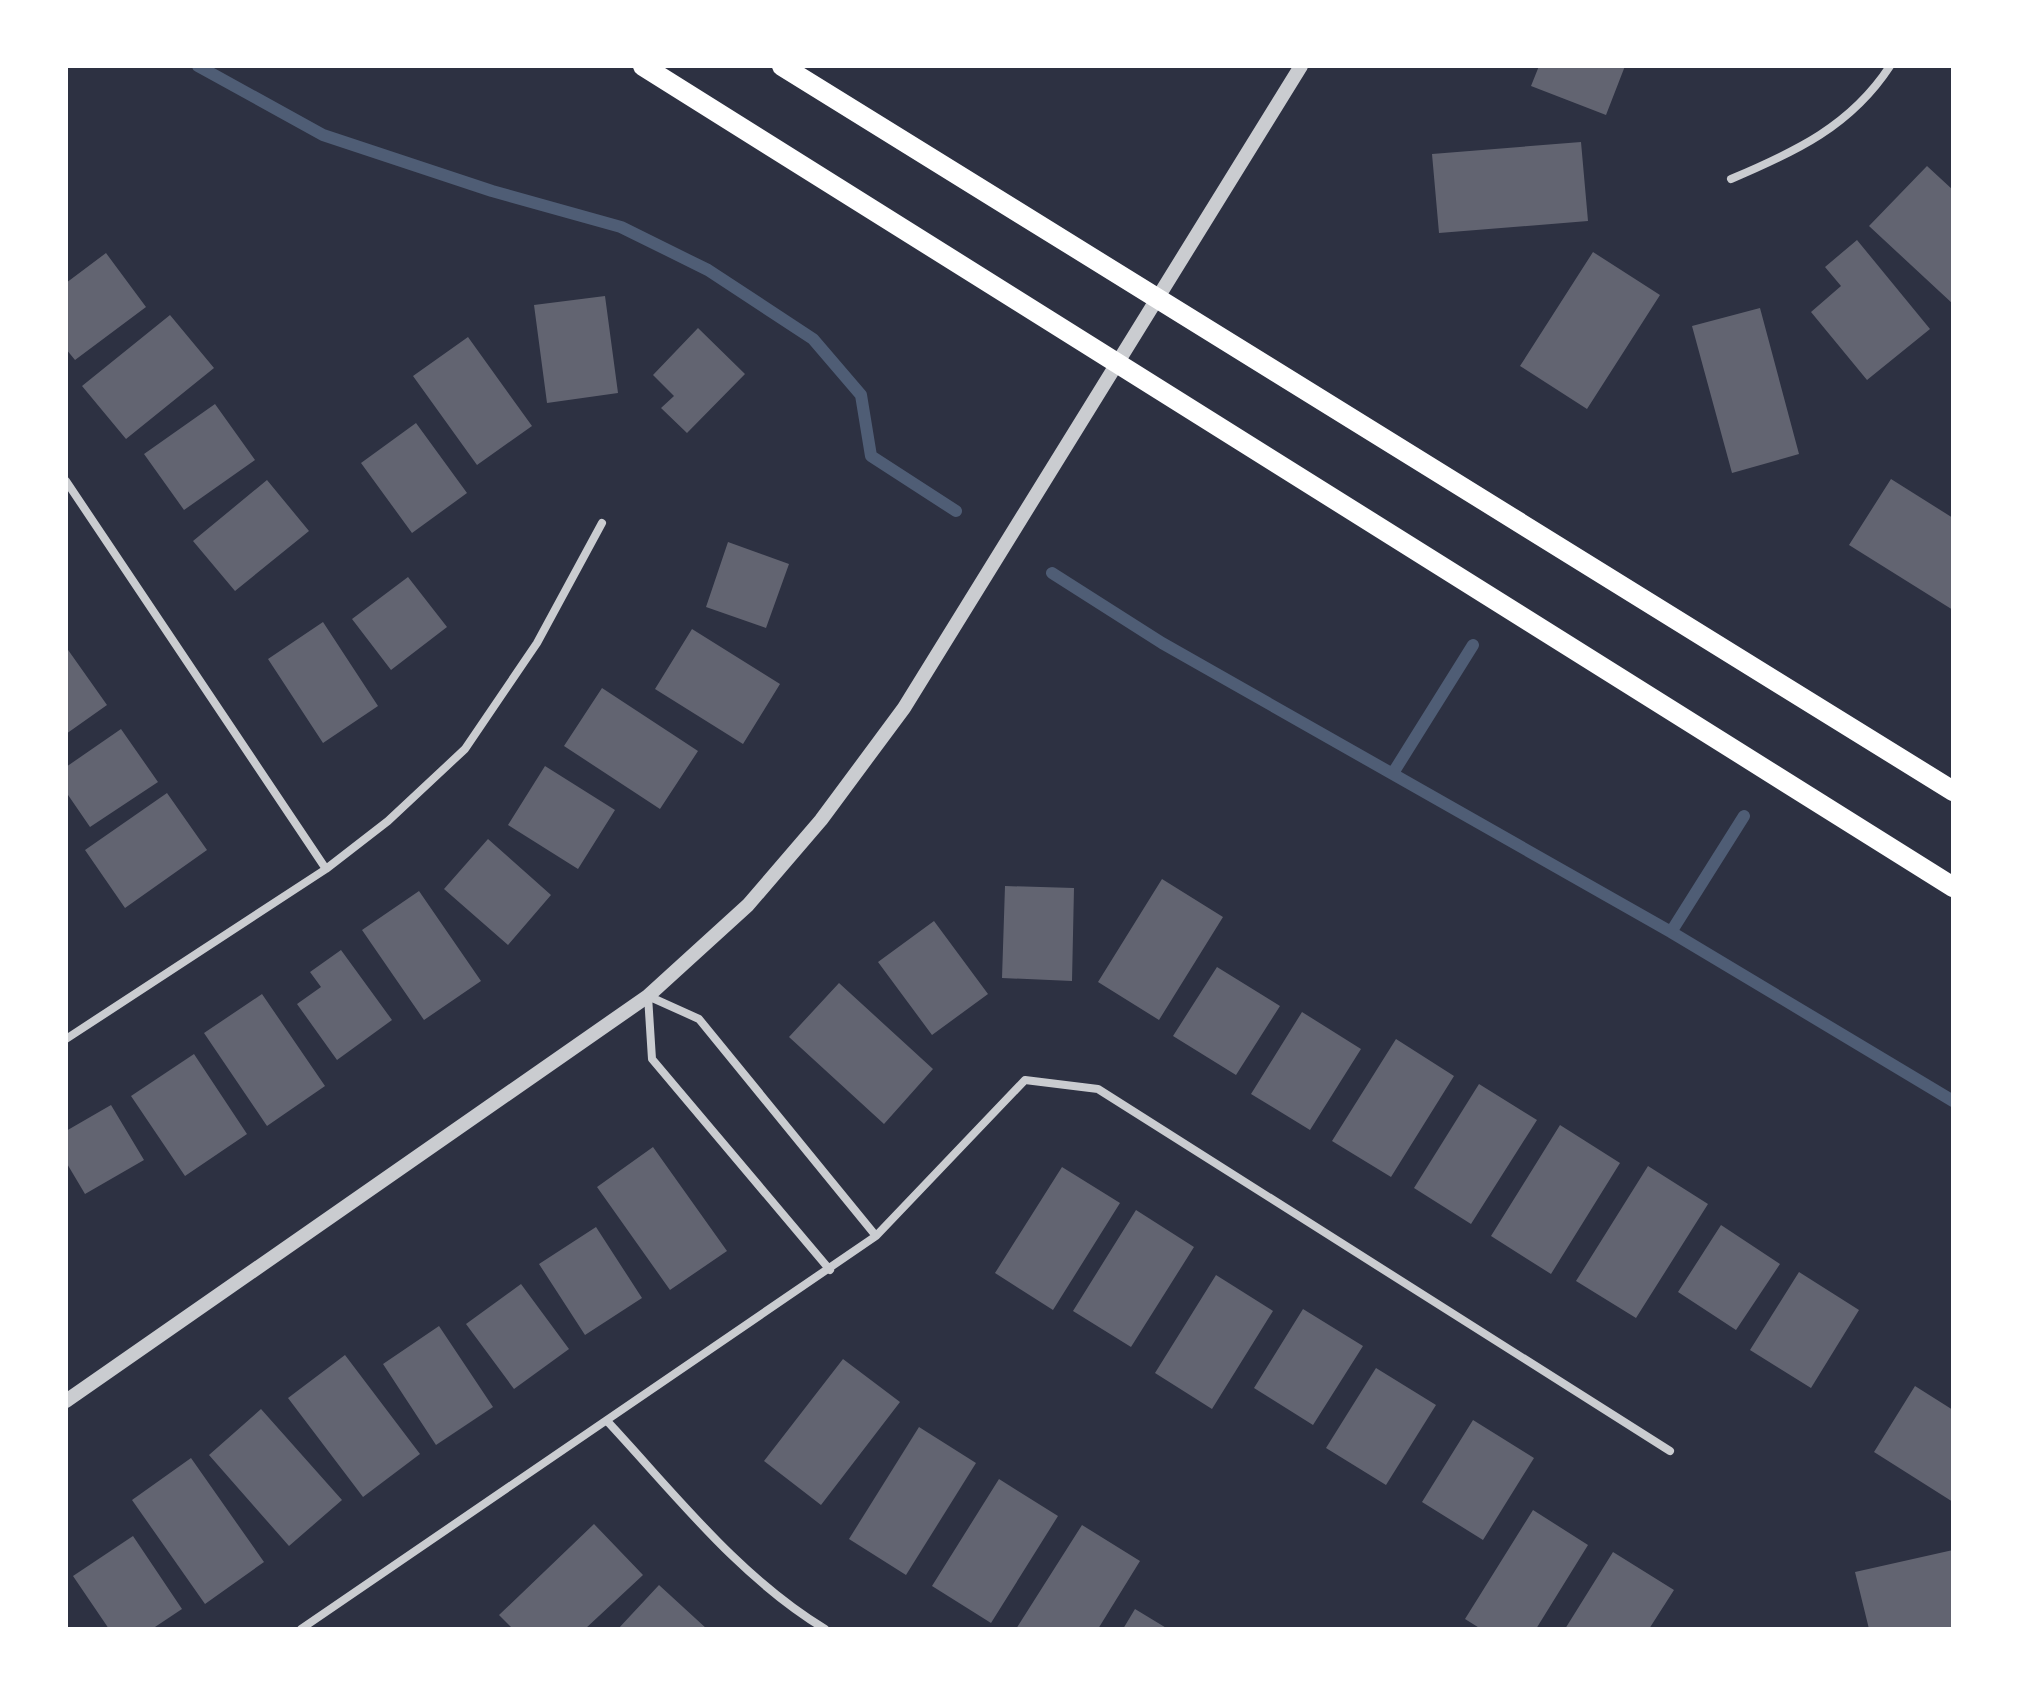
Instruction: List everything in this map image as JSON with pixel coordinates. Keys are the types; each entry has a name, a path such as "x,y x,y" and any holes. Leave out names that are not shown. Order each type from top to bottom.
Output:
{"main road":[{"path":"643,66 1953,887"},
{"path":"782,66 1953,791"}],"street":[{"path":"66,1401 648,996 748,905 821,820 904,708 1301,66"},
{"path":"1731,179 1796,152 1870,97 1890,66"},
{"path":"66,481 326,869"},
{"path":"66,1039 326,869 388,821 465,749 537,643 602,523"},
{"path":"648,996 699,1019 876,1236"},
{"path":"648,996 652,1059 830,1270"},
{"path":"301,1629 876,1236 1025,1080 1098,1089 1670,1451"},
{"path":"608,1422 730,1553 773,1593 825,1629"}],"building":[{"path":"1539,66 1625,66 1606,115 1531,86"},
{"path":"1581,142 1588,221 1439,233 1432,154"},
{"path":"1927,166 1953,190 1953,304 1869,226"},
{"path":"1857,240 1930,329 1867,380 1811,312 1841,286 1825,267"},
{"path":"1593,252 1660,295 1587,409 1520,366"},
{"path":"106,253 146,307 75,360 66,349 66,283"},
{"path":"605,296 618,393 547,403 534,305"},
{"path":"1760,308 1799,454 1732,473 1692,326"},
{"path":"170,315 214,368 126,439 82,386"},
{"path":"698,328 745,374 687,433 661,408 674,396 653,375"},
{"path":"468,337 532,426 477,465 413,376"},
{"path":"215,404 255,460 184,510 144,454"},
{"path":"416,423 467,493 412,533 361,463"},
{"path":"1891,479 1953,518 1953,610 1849,545"},
{"path":"267,480 309,531 235,591 193,541"},
{"path":"728,542 789,564 766,628 706,607"},
{"path":"408,577 447,627 391,670 352,619"},
{"path":"323,622 378,706 323,743 268,659"},
{"path":"692,629 780,684 743,744 655,689"},
{"path":"66,647 107,705 66,734"},
{"path":"602,688 698,751 660,809 564,746"},
{"path":"121,729 158,782 90,827 66,792 66,767"},
{"path":"545,766 615,810 578,869 508,825"},
{"path":"167,793 207,850 125,908 85,850"},
{"path":"488,839 551,895 508,945 444,889"},
{"path":"1162,879 1223,917 1159,1020 1098,982"},
{"path":"1005,886 1074,888 1072,981 1002,978"},
{"path":"419,891 481,981 424,1020 362,930"},
{"path":"934,921 988,994 932,1035 878,962"},
{"path":"341,950 392,1020 337,1060 297,1004 321,987 310,972"},
{"path":"1217,967 1280,1006 1236,1075 1173,1036"},
{"path":"839,983 933,1069 884,1124 789,1037"},
{"path":"262,994 325,1086 267,1126 204,1033"},
{"path":"1302,1012 1361,1049 1310,1130 1251,1094"},
{"path":"1396,1039 1454,1076 1391,1177 1332,1141"},
{"path":"194,1054 247,1134 185,1176 131,1096"},
{"path":"1479,1084 1537,1120 1471,1224 1414,1188"},
{"path":"111,1105 144,1160 85,1194 66,1162 66,1131"},
{"path":"1560,1125 1620,1163 1551,1274 1491,1236"},
{"path":"653,1147 727,1251 670,1290 597,1187"},
{"path":"1648,1166 1708,1204 1636,1318 1576,1281"},
{"path":"1062,1167 1120,1203 1053,1310 995,1273"},
{"path":"1136,1210 1194,1247 1131,1347 1073,1311"},
{"path":"1721,1225 1780,1264 1736,1330 1678,1292"},
{"path":"596,1227 642,1298 585,1335 539,1264"},
{"path":"1799,1272 1859,1310 1811,1388 1750,1350"},
{"path":"1216,1275 1273,1311 1212,1409 1155,1373"},
{"path":"521,1284 569,1349 514,1389 466,1324"},
{"path":"1303,1309 1363,1346 1313,1425 1254,1388"},
{"path":"439,1326 493,1407 436,1445 383,1364"},
{"path":"345,1355 420,1454 363,1497 288,1398"},
{"path":"843,1359 900,1402 821,1505 764,1461"},
{"path":"1376,1368 1436,1405 1386,1485 1326,1448"},
{"path":"1915,1386 1953,1410 1953,1502 1874,1452"},
{"path":"261,1409 342,1500 289,1546 209,1455"},
{"path":"1473,1420 1534,1458 1483,1540 1422,1502"},
{"path":"919,1427 976,1463 906,1575 849,1539"},
{"path":"191,1458 264,1562 205,1604 132,1500"},
{"path":"999,1479 1058,1516 991,1623 932,1586"},
{"path":"1533,1510 1588,1545 1536,1629 1481,1629 1465,1619"},
{"path":"594,1524 643,1575 585,1629 513,1629 499,1615"},
{"path":"1082,1525 1140,1561 1098,1629 1016,1629"},
{"path":"133,1536 182,1609 152,1629 109,1629 73,1576"},
{"path":"1953,1550 1953,1629 1869,1629 1855,1572"},
{"path":"1613,1552 1674,1590 1649,1629 1565,1629"},
{"path":"659,1585 707,1629 618,1629"},
{"path":"1135,1609 1168,1629 1123,1629"}],"waterway":[{"path":"198,66 323,135 492,191 621,227 708,270 813,339 861,395 871,456 956,511"},
{"path":"1052,573 1162,643 1671,932 1953,1101"},
{"path":"1393,773 1473,645"},
{"path":"1671,932 1744,816"}]}
